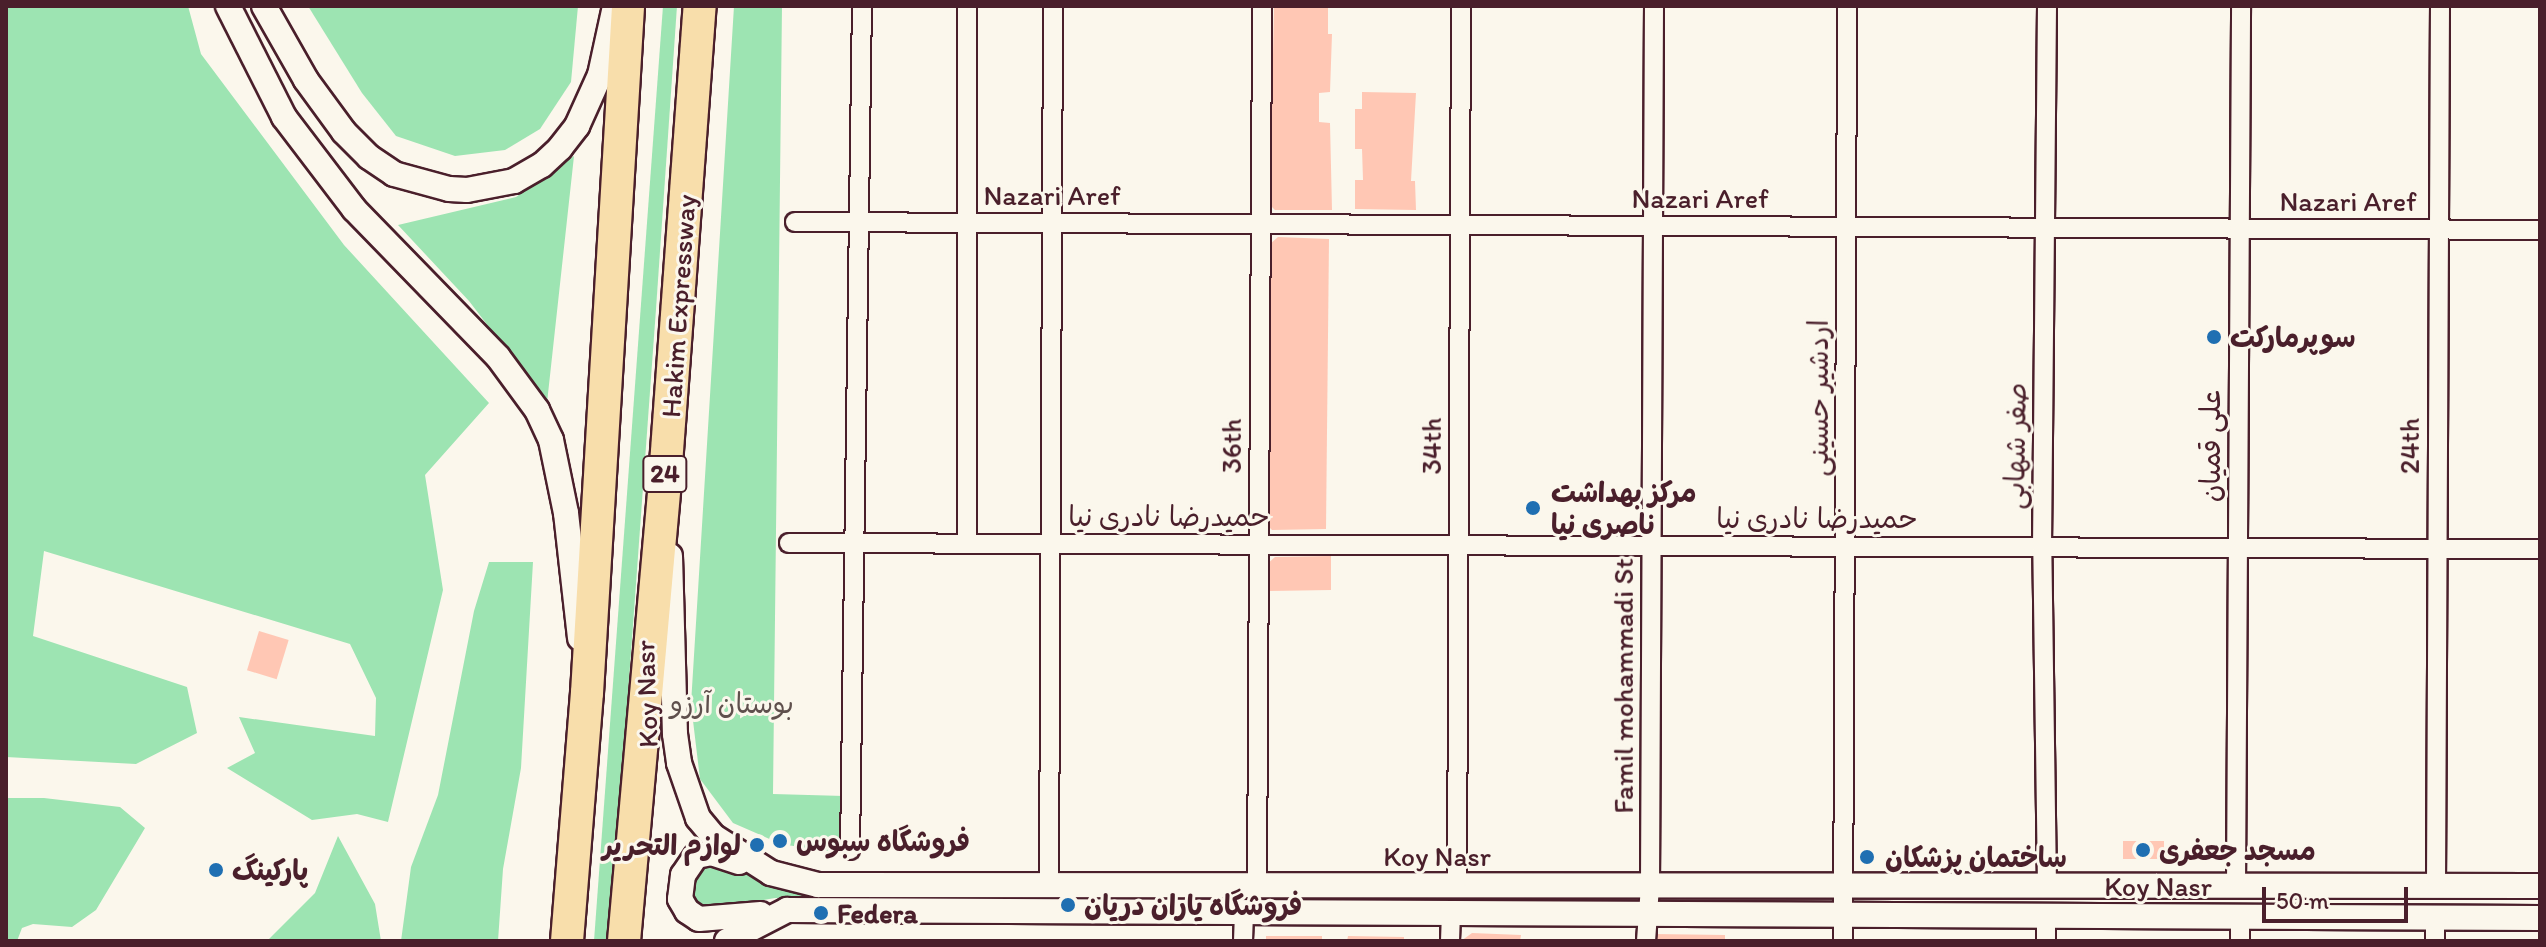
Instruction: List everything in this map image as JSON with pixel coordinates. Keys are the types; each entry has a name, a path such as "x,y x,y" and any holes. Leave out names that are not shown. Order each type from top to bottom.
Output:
{"highway":[{"name":"24","path":"567,941 587,693 628,6"},
{"name":"Hakim Expressway","path":"624,941 665,478 700,6"}],"main road":[{"path":"228,6 284,117 354,209 401,261 498,357 545,425 566,513 587,693"},
{"path":"264,6 306,80 344,132 369,157 394,174 449,189 467,190 514,181 542,165 569,137 600,75 615,6"},
{"name":"Koy Nasr","path":"665,478 679,763 698,818 713,836 771,873 818,885 2540,886"},
{"path":"771,873 703,853 688,864 680,899 687,911 699,919 787,910"},
{"name":"Koy Nasr","path":"727,941 787,910 2046,916 2240,929 2435,929 2540,918"}],"street":[{"path":"850,850 862,6"},
{"path":"967,6 967,543"},
{"path":"1049,886 1053,6"},
{"name":"36th","path":"1257,886 1262,6"},
{"name":"34th","path":"1457,886 1461,6"},
{"name":"Famil mohammadi St","path":"1646,941 1650,886 1654,6"},
{"name":"اردشیر حسینی","path":"1843,941 1847,6"},
{"name":"صفر شهابی","path":"2047,6 2042,547 2047,886"},
{"name":"علی قمیان","path":"2236,886 2241,6"},
{"name":"24th","path":"2436,886 2440,6"},
{"name":"Nazari Aref","path":"795,222 2540,230"},
{"name":"حمیدرضا نادری نیا","path":"789,543 2540,549"},
{"path":"1243,941 1244,912"},
{"path":"1450,941 1451,913"},
{"path":"2046,916 2046,941"}],"green space":[{"path":"6,6 188,6 201,54 344,245 489,403 425,475 443,590 388,822 357,814 312,820 227,768 255,753 239,717 375,736 376,698 350,644 44,551 33,636 187,687 197,733 136,764 6,757"},
{"path":"308,6 578,6 571,82 540,129 505,150 455,156 396,136 362,93"},
{"path":"663,6 677,6 610,941 594,941"},
{"name":"بوستان آرزو","path":"734,6 782,6 773,794 844,796 844,854 781,844 733,823 700,779 691,704"},
{"path":"574,156 547,403 469,301 398,225 516,197"},
{"path":"489,562 533,562 521,768 503,869 498,941 401,941 411,867 438,795 474,611"},
{"path":"6,798 44,798 120,807 145,828 96,910 72,927 33,924 22,928 17,941 6,941"},
{"path":"338,836 375,904 381,941 267,941 315,893"},
{"path":"719,863 823,897 775,898 707,910 692,897 691,882 698,869"}],"building":[{"path":"1274,6 1328,6 1328,34 1332,34 1330,92 1319,93 1319,122 1330,123 1332,210 1275,210 1270,205"},
{"path":"1362,92 1416,93 1411,181 1415,181 1416,210 1355,209 1355,180 1363,180 1362,149 1355,149 1355,109 1362,109"},
{"path":"1278,237 1329,239 1326,529 1272,530 1268,526 1270,244"},
{"path":"1331,556 1331,590 1267,591 1267,564 1275,557"},
{"path":"259,631 289,640 277,679 247,670"},
{"name":"مسجد جعفری","path":"2123,841 2164,841 2164,859 2123,859"},
{"path":"1472,933 1521,935 1520,941 1461,941"},
{"path":"1654,934 1725,935 1725,941 1654,941"},
{"path":"1266,936 1322,936 1322,941 1266,941"},
{"path":"1348,936 1404,937 1404,941 1347,941"}],"place":[{"name":"سوپرمارکت","path":"2214,337"},
{"name":"مرکز بهداشت ناصری نیا","path":"1533,508"},
{"name":"فروشگاه سبوس","path":"780,841"},
{"name":"لوازم التحریر","path":"757,845"},
{"name":"مسجد جعفری","path":"2143,850"},
{"name":"ساختمان پزشکان","path":"1867,857"},
{"name":"پارکینگ","path":"216,870"},
{"name":"فروشگاه یاران دریان","path":"1068,905"},
{"name":"Federa","path":"821,913"}]}
